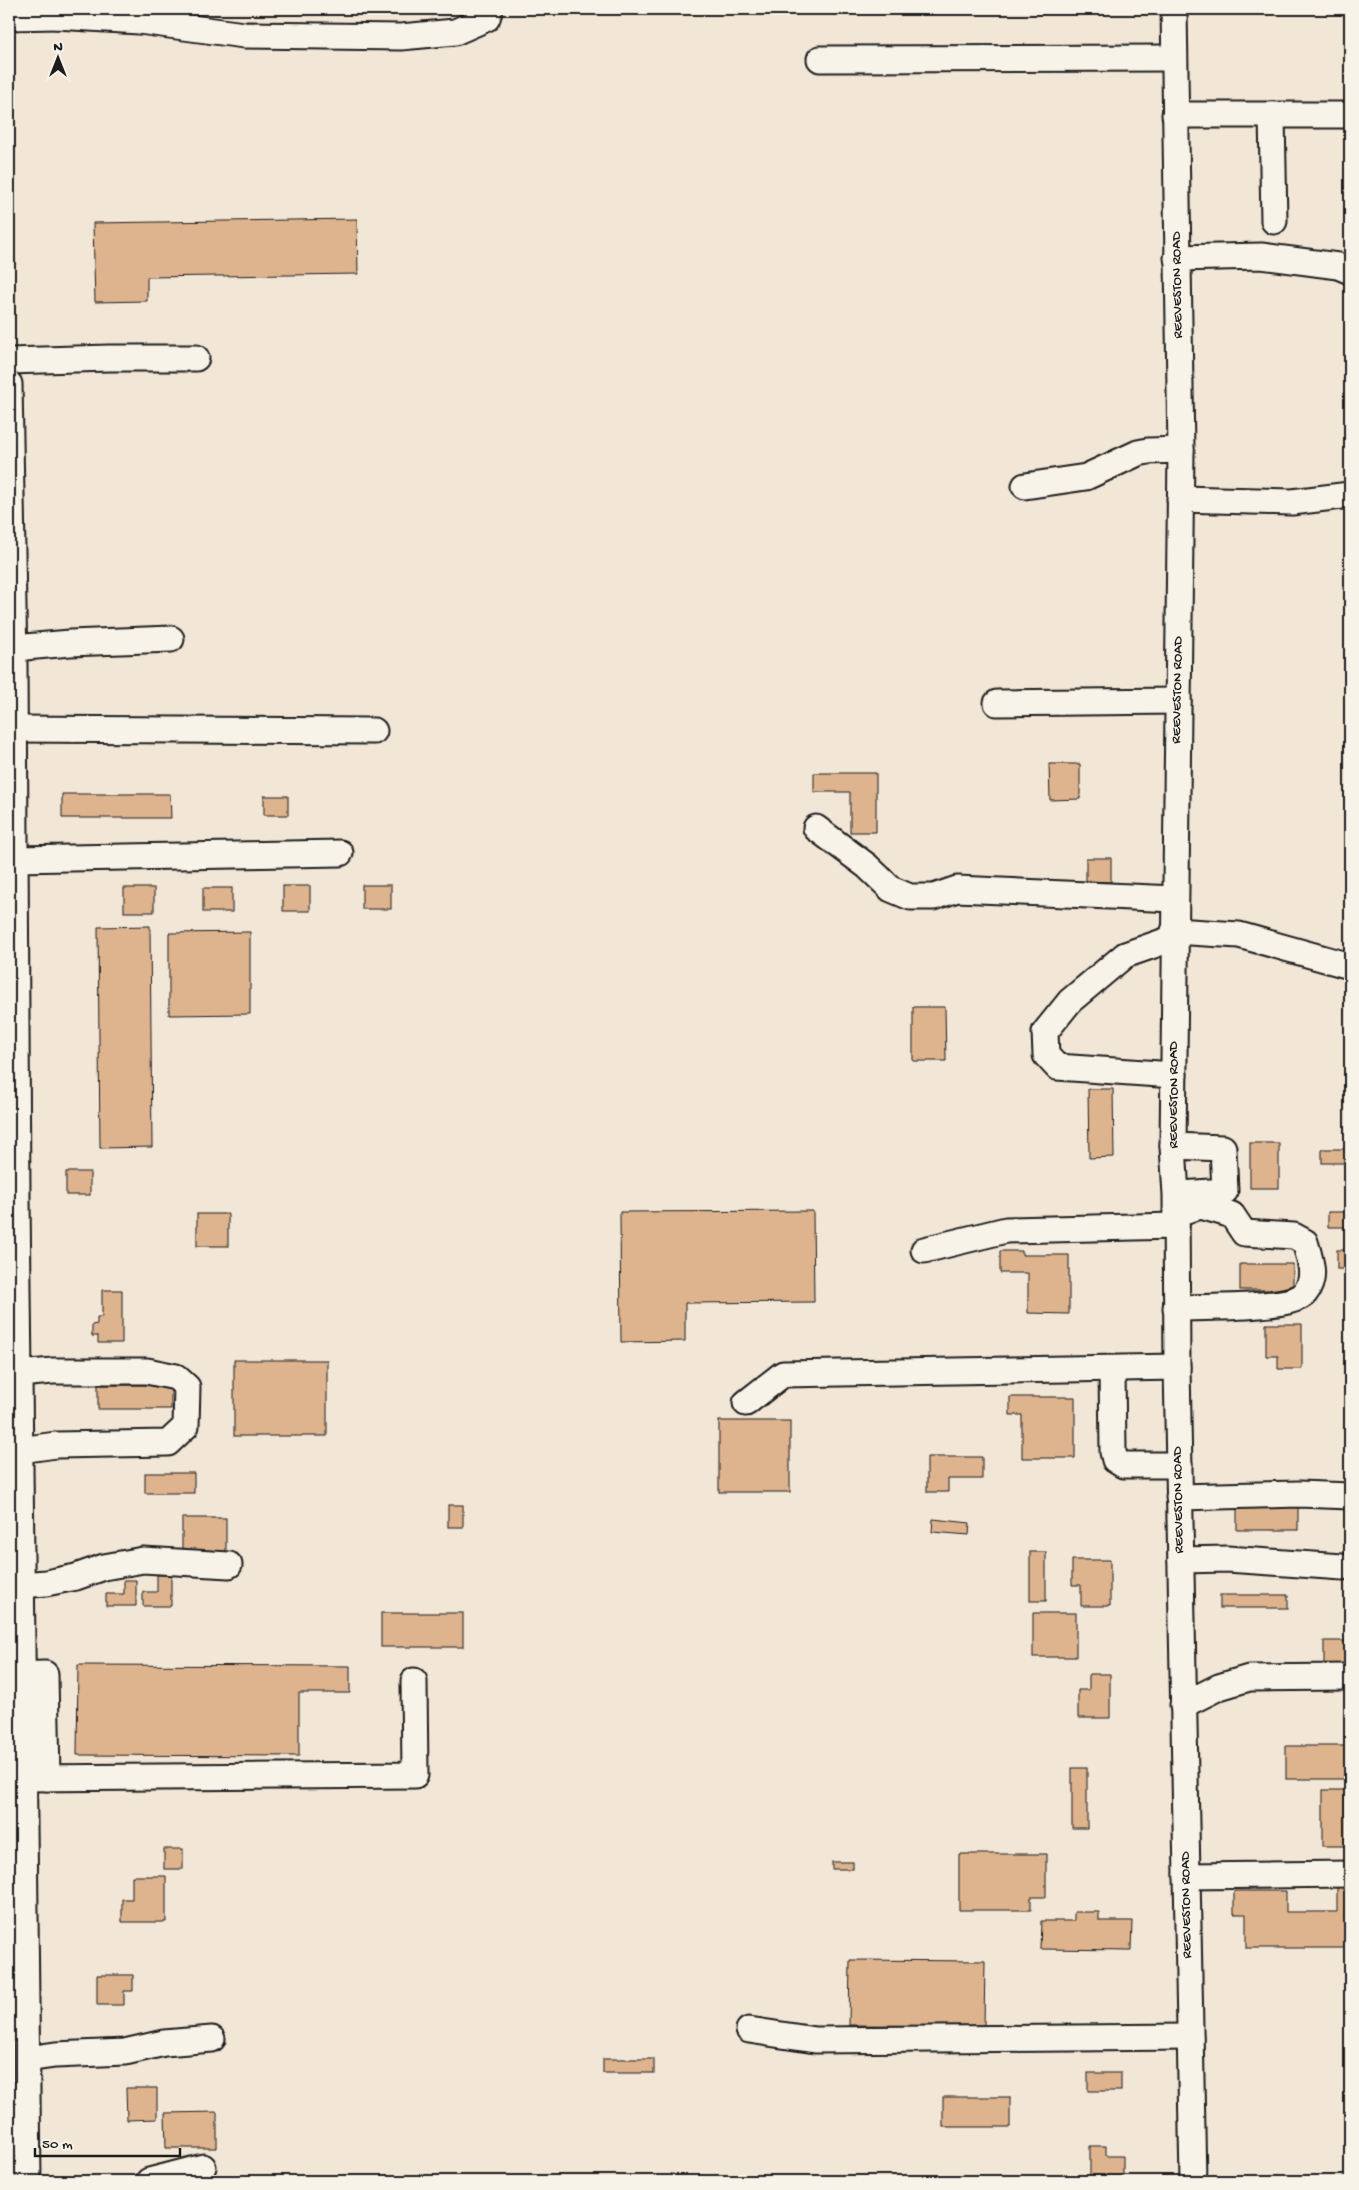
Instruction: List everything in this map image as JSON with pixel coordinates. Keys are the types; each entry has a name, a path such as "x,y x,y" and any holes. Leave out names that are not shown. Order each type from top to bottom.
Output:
{"street":[{"path":"9,17 56,12 244,36 401,37 455,32 487,18 490,9"},
{"name":"REEVESTON ROAD","path":"1174,9 1181,450 1173,1146 1176,1211 1176,1308 1192,2181"},
{"path":"820,60 1174,58"},
{"path":"1175,115 1350,115"},
{"path":"1272,115 1274,221"},
{"path":"1177,258 1261,256 1338,266 1350,271"},
{"path":"9,361 196,358"},
{"path":"9,384 15,859 12,922 13,1199 19,1374 15,1505 21,1585 16,1675 26,1787 17,1990 27,2059 28,2181"},
{"path":"1025,486 1086,477 1138,453 1181,450"},
{"path":"1180,499 1292,502 1350,495"},
{"path":"12,660 70,643 171,639"},
{"path":"997,704 1178,701"},
{"path":"14,729 374,731"},
{"path":"816,828 867,866 891,889 910,897 934,897 956,889 1175,899"},
{"path":"15,859 340,853"},
{"path":"1174,1075 1057,1067 1046,1055 1045,1032 1070,1001 1125,954 1174,935 1239,935 1350,966"},
{"path":"1173,1146 1223,1148 1225,1191 1176,1211"},
{"path":"924,1250 1006,1230 1176,1211 1201,1206 1232,1215 1244,1233 1294,1236 1305,1242 1312,1264 1310,1285 1304,1296 1288,1302 1263,1305 1176,1308"},
{"path":"746,1403 783,1374 1177,1367"},
{"path":"1112,1369 1113,1452 1115,1460 1123,1465 1179,1465"},
{"path":"16,1456 56,1445 168,1443 186,1426 186,1386 176,1377 148,1370 53,1371 19,1374"},
{"path":"1180,1497 1299,1494 1350,1496"},
{"path":"1181,1560 1227,1559 1342,1568"},
{"path":"21,1585 54,1581 143,1560 229,1565"},
{"path":"1183,1705 1218,1687 1249,1678 1350,1676"},
{"path":"26,1787 415,1775 414,1681"},
{"path":"1187,1876 1350,1874"},
{"path":"749,2030 814,2040 1190,2037"},
{"path":"27,2059 54,2055 125,2052 164,2043 212,2039"},
{"path":"149,2181 203,2167"}],"building":[{"path":"357,219 358,274 147,277 147,301 95,302 93,223"},
{"path":"1049,764 1080,764 1080,799 1050,800"},
{"path":"814,773 876,773 876,832 850,832 850,792 814,792"},
{"path":"62,794 170,794 171,818 62,818"},
{"path":"264,796 288,796 288,815 264,815"},
{"path":"1086,858 1111,858 1111,882 1086,881"},
{"path":"362,885 391,885 391,909 362,909"},
{"path":"283,886 310,886 310,911 283,911"},
{"path":"124,888 154,888 154,912 124,912"},
{"path":"203,888 232,888 232,912 203,912"},
{"path":"150,926 152,1147 100,1148 98,927"},
{"path":"250,932 250,1014 169,1015 169,933"},
{"path":"913,1007 945,1007 946,1061 913,1061"},
{"path":"1088,1089 1113,1089 1114,1157 1089,1158"},
{"path":"1250,1143 1279,1143 1279,1188 1250,1188"},
{"path":"1322,1149 1350,1149 1350,1163 1322,1163"},
{"path":"66,1172 90,1172 90,1195 66,1195"},
{"path":"813,1211 814,1302 685,1303 685,1341 621,1342 620,1212"},
{"path":"1328,1212 1350,1212 1350,1227 1328,1227"},
{"path":"197,1214 228,1214 228,1246 197,1246"},
{"path":"1337,1250 1350,1250 1350,1269 1337,1269"},
{"path":"1000,1251 1022,1251 1022,1255 1069,1255 1069,1314 1028,1313 1028,1273 1000,1273"},
{"path":"1240,1264 1293,1264 1293,1290 1240,1290"},
{"path":"102,1290 122,1290 122,1343 98,1343 98,1336 92,1336 92,1325 97,1324 97,1317 102,1317"},
{"path":"1266,1324 1302,1324 1302,1369 1278,1369 1278,1356 1266,1356"},
{"path":"234,1360 327,1360 327,1436 234,1436"},
{"path":"98,1385 171,1385 171,1409 98,1409"},
{"path":"1010,1397 1075,1397 1075,1458 1022,1458 1022,1415 1010,1415"},
{"path":"719,1421 790,1421 790,1492 719,1492"},
{"path":"927,1457 982,1457 982,1479 948,1479 948,1492 927,1492"},
{"path":"145,1473 194,1473 194,1493 145,1493"},
{"path":"1237,1503 1298,1503 1298,1530 1237,1530"},
{"path":"448,1505 463,1505 463,1527 448,1527"},
{"path":"182,1518 226,1518 226,1553 182,1553"},
{"path":"933,1519 970,1523 969,1535 932,1532"},
{"path":"1030,1552 1046,1552 1046,1601 1030,1601"},
{"path":"1072,1560 1110,1560 1110,1606 1081,1606 1081,1585 1072,1585"},
{"path":"157,1575 171,1575 171,1606 143,1606 143,1592 157,1592"},
{"path":"124,1580 136,1580 136,1606 106,1606 106,1594 124,1594"},
{"path":"1220,1595 1288,1595 1288,1608 1220,1608"},
{"path":"381,1613 463,1613 463,1647 381,1647"},
{"path":"1033,1613 1076,1613 1076,1657 1033,1657"},
{"path":"1324,1641 1350,1641 1350,1665 1324,1665"},
{"path":"78,1665 350,1666 350,1693 299,1693 299,1756 77,1755"},
{"path":"1089,1674 1110,1674 1110,1718 1078,1718 1078,1690 1089,1690"},
{"path":"1286,1746 1350,1746 1350,1779 1286,1779"},
{"path":"1072,1768 1087,1768 1087,1828 1072,1828"},
{"path":"1323,1790 1350,1790 1350,1846 1323,1846"},
{"path":"164,1849 183,1849 183,1869 164,1869"},
{"path":"959,1854 1046,1854 1046,1897 1031,1897 1031,1910 959,1910"},
{"path":"832,1862 853,1862 853,1869 832,1869"},
{"path":"132,1876 166,1876 166,1922 122,1922 122,1899 132,1899"},
{"path":"1337,1886 1350,1886 1350,1948 1246,1948 1246,1914 1234,1914 1234,1891 1286,1891 1286,1912 1337,1912"},
{"path":"1074,1912 1099,1912 1099,1921 1132,1921 1131,1950 1040,1949 1041,1921 1074,1921"},
{"path":"850,1960 985,1961 984,2026 849,2025"},
{"path":"97,1975 133,1975 133,1991 124,1991 124,2005 97,2005"},
{"path":"603,2059 654,2059 654,2073 603,2073"},
{"path":"1088,2073 1121,2073 1121,2091 1088,2091"},
{"path":"126,2088 157,2088 157,2119 127,2120"},
{"path":"943,2097 1010,2097 1010,2127 943,2127"},
{"path":"217,2112 217,2148 166,2148 165,2113"},
{"path":"1090,2146 1106,2146 1106,2156 1123,2156 1123,2179 1090,2179"}]}
